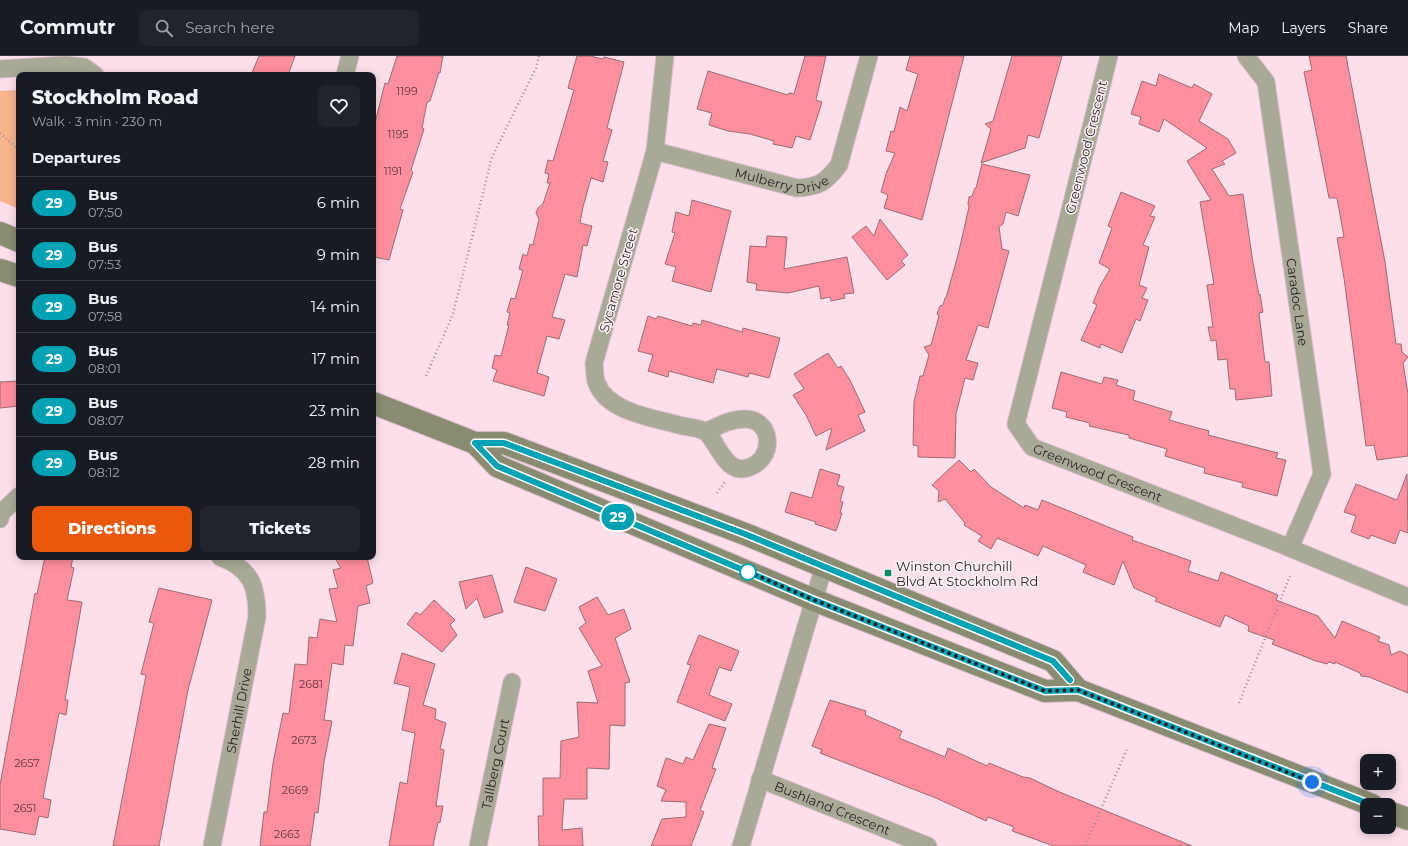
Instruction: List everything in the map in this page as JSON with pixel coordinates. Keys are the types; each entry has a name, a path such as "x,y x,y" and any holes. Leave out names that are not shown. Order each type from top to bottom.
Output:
{"main road":[{"path":"0,233 16,240"},
{"path":"0,270 16,275"},
{"path":"376,404 475,443 504,443 824,566 1053,661 1078,690"},
{"path":"475,443 497,466 814,600 1045,691 1078,690 1360,800"},
{"path":"1396,815 1408,819"}],"street":[{"path":"346,72 350,56"},
{"name":"Sycamore Street","path":"665,56 655,151 594,363 596,382 603,396 619,408 705,432"},
{"name":"Mulberry Drive","path":"655,151 797,188 812,187 828,179 839,165 870,56"},
{"name":"Greenwood Crescent","path":"1109,56 1016,424 1032,447 1290,548 1408,597"},
{"name":"Caradoc Lane","path":"1246,56 1266,82 1322,474 1290,548"},
{"path":"0,69 66,65 84,66 91,72"},
{"path":"0,519 1,513 16,499"},
{"name":"Sherhill Drive","path":"212,846 257,617 257,596 249,575 225,560"},
{"path":"741,846 824,566"},
{"name":"Tallberg Court","path":"478,846 512,682"},
{"name":"Bushland Crescent","path":"760,779 928,846"}],"path":[{"path":"426,376 453,314 492,157 536,68 539,56"},
{"path":"0,133 16,147"},
{"path":"1239,703 1290,576"},
{"path":"1085,846 1127,749"}],"shaded area":[{"path":"16,90 16,208 0,201 0,91"}],"building":[{"path":"259,56 295,56 289,72 252,72"},
{"path":"397,56 443,56 440,73 439,72 430,101 427,102 422,128 424,129 411,170 413,172 400,209 403,210 389,260 376,258 376,119 385,83 388,84"},
{"path":"577,56 590,56 603,59 604,57 624,62 607,128 612,130 603,161 608,162 603,182 591,178 583,207 580,223 592,226 587,246 583,245 577,277 565,274 552,317 565,320 559,339 547,336 537,373 549,377 544,396 493,381 497,370 492,368 495,355 501,356 509,325 507,325 510,313 507,312 511,298 515,299 523,270 519,269 523,254 527,256 530,244 533,245 539,219 536,213 538,208 543,204 550,183 547,183 549,174 545,173 548,160 553,161 574,90 568,88"},
{"path":"805,56 826,56 816,100 822,102 810,140 796,136 792,148 773,144 774,141 750,134 728,131 709,125 712,113 697,109 708,71 788,95 789,93 794,94"},
{"path":"910,56 964,56 922,220 884,208 888,195 881,192 886,174 895,153 886,151 891,131 894,132 900,107 907,111 918,74 906,70"},
{"path":"1012,56 1062,56 1039,138 1028,135 1025,148 981,163 991,129 985,124 993,121"},
{"path":"1309,56 1346,56 1385,262 1396,344 1401,344 1402,352 1408,357 1403,363 1408,394 1408,456 1377,460 1374,445 1366,446 1344,278 1337,238 1344,237 1337,198 1329,198 1304,72 1312,70"},
{"path":"1159,74 1192,88 1194,84 1212,94 1199,121 1228,139 1236,153 1222,161 1225,164 1212,169 1229,196 1243,194 1253,263 1263,312 1259,313 1265,362 1269,362 1272,396 1236,400 1235,389 1230,389 1227,359 1218,360 1216,340 1211,341 1208,327 1213,327 1207,285 1214,284 1200,202 1211,200 1187,161 1207,148 1164,119 1159,132 1139,124 1141,117 1131,114 1142,81 1156,86"},
{"path":"982,164 1030,175 1018,216 1006,212 1003,224 999,227 1002,249 1009,251 988,328 978,325 966,360 978,363 973,380 965,378 956,414 955,458 918,457 918,446 913,445 914,402 920,376 923,376 929,355 924,347 931,345 939,316 937,314 940,306 943,305 946,298 969,207 969,197 972,196 976,188"},
{"path":"1121,192 1155,206 1150,216 1155,217 1143,245 1149,247 1139,285 1147,288 1142,298 1148,300 1140,321 1136,319 1122,353 1101,344 1100,348 1081,340 1097,305 1093,303 1100,286 1110,269 1099,263 1112,228 1108,226"},
{"path":"692,200 731,211 711,292 672,281 676,267 665,264 675,233 672,232 676,212 689,216"},
{"path":"880,219 908,255 901,261 905,265 887,280 852,237 866,226 874,236"},
{"path":"767,236 787,237 784,269 847,257 854,293 844,294 845,298 831,301 830,297 821,299 819,286 788,293 756,290 757,284 747,282 750,246 766,247"},
{"path":"648,316 656,319 658,316 692,326 693,323 701,325 702,320 742,332 743,328 780,338 769,378 749,373 748,377 717,369 713,383 669,371 668,377 648,371 653,355 638,351"},
{"path":"828,353 838,368 841,366 850,380 865,412 858,415 865,431 826,450 832,428 816,436 806,415 793,395 804,389 794,374"},
{"path":"1061,372 1102,384 1104,377 1118,380 1116,385 1135,391 1133,400 1172,412 1169,420 1209,431 1208,435 1278,453 1276,458 1286,460 1277,496 1242,487 1243,483 1204,473 1205,468 1165,456 1167,449 1129,438 1129,435 1089,426 1090,423 1066,417 1067,412 1052,408"},
{"path":"16,381 16,406 0,408 0,382"},
{"path":"959,460 971,472 974,469 991,487 1024,508 1025,505 1038,510 1042,500 1133,537 1132,540 1191,561 1188,571 1218,581 1221,572 1278,595 1276,600 1318,616 1335,638 1342,621 1380,637 1378,641 1389,645 1391,655 1400,651 1408,655 1408,693 1369,677 1361,676 1360,673 1335,662 1335,664 1329,662 1327,664 1316,661 1272,644 1274,640 1248,631 1249,626 1225,615 1220,627 1155,601 1157,598 1134,588 1123,561 1114,585 1083,572 1086,565 1043,546 1038,556 997,538 991,549 978,541 982,536 964,525 965,523 945,499 938,502 939,491 932,485"},
{"path":"820,469 840,475 837,485 844,487 840,501 843,502 840,513 842,513 836,531 815,524 816,522 785,512 791,492 812,498"},
{"path":"1407,474 1408,533 1400,530 1395,544 1371,535 1369,539 1351,532 1356,516 1344,512 1356,484 1397,500"},
{"path":"44,560 72,560 71,567 74,568 67,600 82,602 65,700 68,700 66,715 59,713 43,798 51,800 48,818 39,816 35,835 0,829 0,785 35,593 37,594"},
{"path":"336,560 368,560 373,583 366,586 370,603 358,606 353,646 345,645 343,665 332,663 324,720 332,721 324,762 318,813 315,812 310,846 260,846 264,812 267,812 273,763 283,713 289,714 295,664 307,665 309,637 317,638 320,619 337,622 329,589 338,588 333,570 341,568"},
{"path":"526,567 557,579 545,611 514,602"},
{"path":"492,575 503,612 484,618 477,598 466,609 459,582"},
{"path":"159,588 212,600 188,690 159,846 113,846 146,675 141,674 154,623 149,622"},
{"path":"597,597 608,615 624,609 631,629 615,638 630,682 625,683 625,726 610,725 609,769 587,768 587,799 564,799 562,830 582,828 583,846 539,846 538,816 543,816 543,778 560,778 561,741 579,737 577,702 598,703 588,671 602,666 579,628 586,623 579,607"},
{"path":"434,600 455,620 450,625 457,635 442,652 407,624 416,612 420,615"},
{"path":"699,635 739,651 731,671 719,667 709,695 732,704 725,721 677,702 691,665 687,664"},
{"path":"402,653 435,664 423,705 436,709 435,719 446,723 440,749 444,750 436,806 443,806 440,823 438,822 433,846 389,846 400,782 407,784 415,733 402,730 410,687 394,683"},
{"path":"830,700 866,711 865,715 902,731 899,738 945,757 948,748 987,766 989,763 1023,777 1030,778 1057,791 1192,846 1054,846 1012,831 1014,827 988,817 986,821 936,798 820,753 822,750 812,746"},
{"path":"709,724 726,728 712,768 716,769 700,810 704,812 691,846 651,846 662,819 686,817 686,802 661,801 666,790 657,786 666,758 683,764 686,757 693,760"}],"bus line":[{"name":"29","path":"1070,680 1053,661 745,534 504,443 475,443 497,466 814,600 1045,691 1078,690 1360,800"}],"place":[{"name":"Winston Churchill Blvd At Stockholm Rd","path":"888,573"}],"route":[{"path":"748,572 742,569 814,600 1045,691 1078,690 1312,782"}]}
